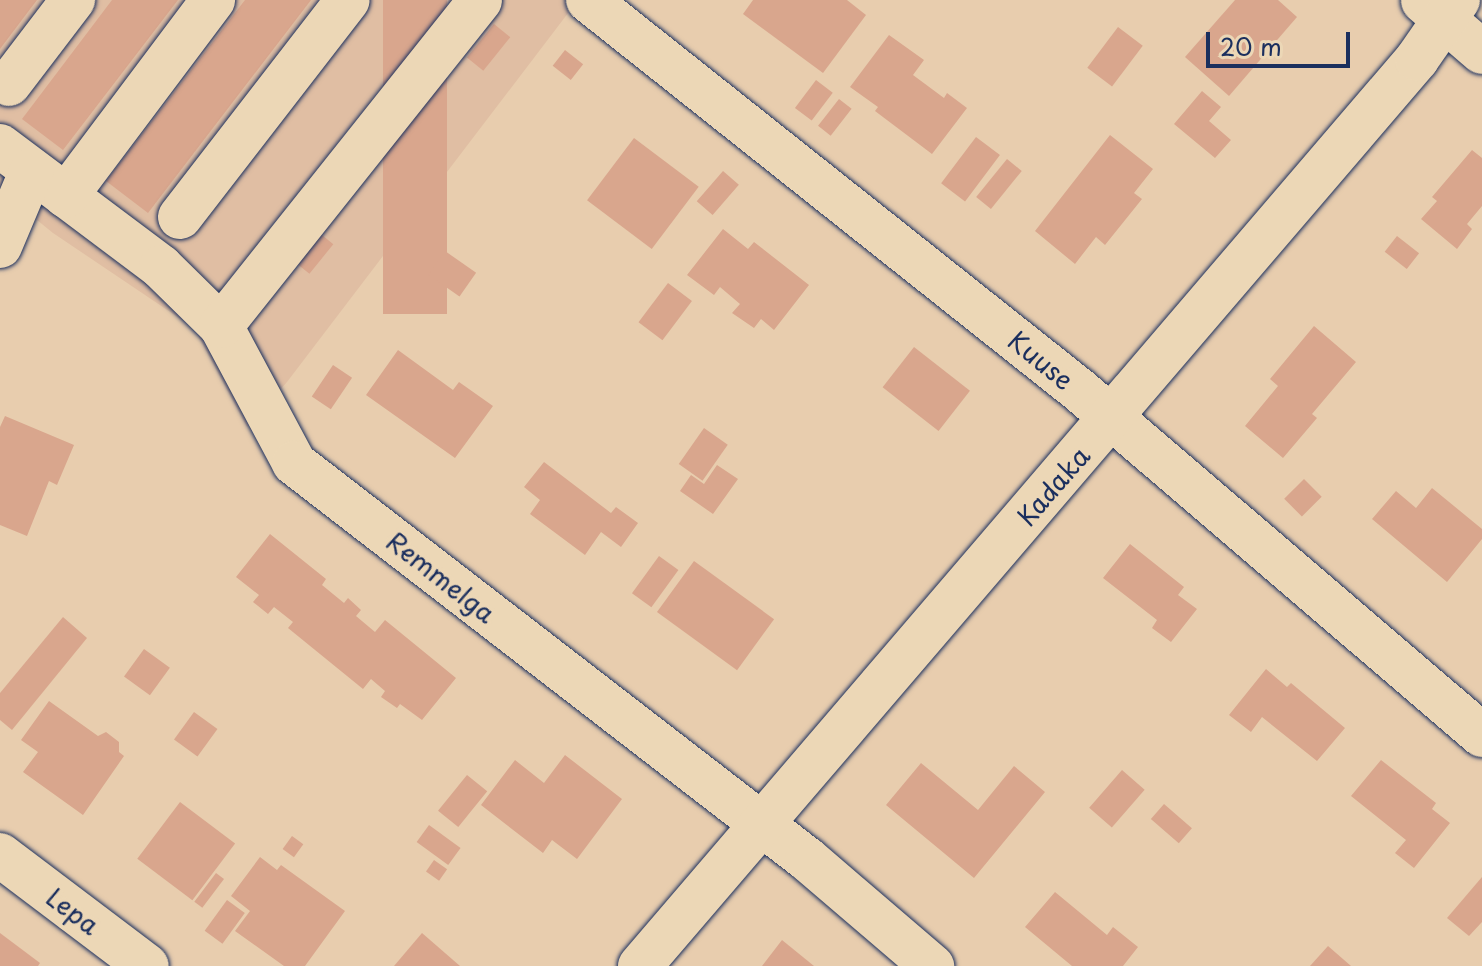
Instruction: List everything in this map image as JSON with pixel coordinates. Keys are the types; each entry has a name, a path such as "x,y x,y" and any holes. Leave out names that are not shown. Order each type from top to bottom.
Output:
{"street":[{"path":"9,84 73,0"},
{"path":"66,196 213,0"},
{"path":"180,217 348,0"},
{"path":"221,326 480,0"},
{"name":"Kuuse","path":"588,0 1112,418 1482,735"},
{"path":"1442,6 1482,52"},
{"name":"Kadaka","path":"640,966 1417,59 1442,6"},
{"path":"0,246 16,158"},
{"name":"Remmelga","path":"16,158 161,267 221,326 294,463 762,825 932,966"},
{"name":"Lepa","path":"0,855 147,966"}],"shaded area":[{"path":"0,0 578,0 287,382 247,427 194,328 53,233 0,190"}],"building":[{"path":"0,0 37,0 0,49"},
{"path":"112,0 178,0 63,150 22,119"},
{"path":"245,0 311,0 148,213 106,181"},
{"path":"383,0 447,0 447,314 383,314"},
{"path":"753,0 847,0 866,15 823,73 743,14"},
{"path":"1235,0 1278,0 1297,17 1229,96 1185,57"},
{"path":"494,24 510,37 483,71 467,57"},
{"path":"1118,27 1143,46 1112,86 1087,68"},
{"path":"889,35 924,60 913,75 944,98 947,93 967,108 932,154 875,111 878,107 850,87"},
{"path":"565,50 583,64 571,80 553,66"},
{"path":"816,80 833,93 812,121 795,108"},
{"path":"1202,91 1221,107 1209,121 1231,140 1215,158 1174,124"},
{"path":"839,99 852,109 831,136 818,126"},
{"path":"1110,135 1153,169 1134,193 1142,199 1105,245 1096,237 1075,264 1035,231"},
{"path":"976,137 1000,155 965,201 941,183"},
{"path":"634,138 699,187 652,249 587,200"},
{"path":"1472,150 1482,158 1482,206 1467,224 1472,229 1457,249 1421,219 1437,201 1432,197"},
{"path":"1007,159 1022,171 991,209 976,197"},
{"path":"723,171 739,185 713,215 697,201"},
{"path":"723,229 748,249 754,242 809,285 774,330 761,319 754,328 732,313 740,304 720,287 714,295 687,275"},
{"path":"317,231 333,244 309,274 293,261"},
{"path":"1397,236 1419,253 1407,269 1385,252"},
{"path":"445,251 476,273 459,297 428,275"},
{"path":"668,283 692,301 662,340 639,322"},
{"path":"1314,326 1356,362 1312,414 1317,418 1283,458 1245,426 1278,386 1270,379"},
{"path":"914,347 970,391 939,431 883,387"},
{"path":"398,350 453,390 459,382 493,406 455,458 366,395"},
{"path":"333,365 352,378 331,409 312,397"},
{"path":"5,416 74,445 57,485 49,481 27,536 0,525 0,427"},
{"path":"704,428 728,445 703,481 679,464"},
{"path":"544,462 611,513 616,507 638,523 621,547 601,532 585,555 530,514 540,500 524,487"},
{"path":"717,465 738,479 713,514 680,491 691,475 704,484"},
{"path":"1304,479 1322,497 1302,516 1284,499"},
{"path":"1432,488 1482,529 1482,539 1447,582 1372,519 1396,491 1416,508"},
{"path":"270,534 326,579 322,585 344,603 348,598 361,610 356,616 375,632 385,620 456,678 422,720 400,704 397,708 381,697 385,691 371,679 363,689 288,628 293,622 274,607 268,614 253,602 259,595 236,577"},
{"path":"1130,544 1184,587 1178,595 1197,609 1171,642 1152,628 1157,620 1103,578"},
{"path":"659,556 678,570 651,607 632,593"},
{"path":"694,561 774,619 737,670 657,612"},
{"path":"63,617 87,638 12,730 0,720 0,693"},
{"path":"144,649 170,668 150,695 124,677"},
{"path":"1266,669 1287,687 1291,683 1345,728 1317,761 1262,717 1251,732 1229,715"},
{"path":"49,701 98,736 106,732 119,742 119,752 124,756 83,815 23,772 38,752 21,740"},
{"path":"194,712 217,729 197,757 174,740"},
{"path":"565,755 622,799 577,859 552,840 543,853 481,805 515,760 544,783"},
{"path":"1381,760 1436,803 1432,809 1450,823 1414,868 1395,853 1406,840 1351,796"},
{"path":"921,763 978,810 1014,766 1045,792 974,878 886,805"},
{"path":"1122,770 1145,790 1112,827 1089,808"},
{"path":"467,775 487,791 458,827 438,811"},
{"path":"180,802 235,844 192,900 137,859"},
{"path":"1164,804 1192,828 1179,843 1151,819"},
{"path":"429,825 461,848 448,865 417,842"},
{"path":"292,836 303,844 294,857 283,849"},
{"path":"260,857 277,870 281,865 345,911 305,966 284,966 235,931 250,911 231,896"},
{"path":"434,860 447,869 439,881 426,871"},
{"path":"216,873 224,879 202,908 194,902"},
{"path":"1482,877 1482,922 1469,936 1447,918"},
{"path":"1055,892 1107,935 1113,927 1138,947 1123,966 1072,966 1025,927"},
{"path":"227,900 245,913 222,944 205,931"},
{"path":"0,933 40,963 38,966 0,966"},
{"path":"422,933 460,966 394,966"},
{"path":"782,940 814,966 762,966"},
{"path":"1328,946 1351,966 1310,966"}]}
